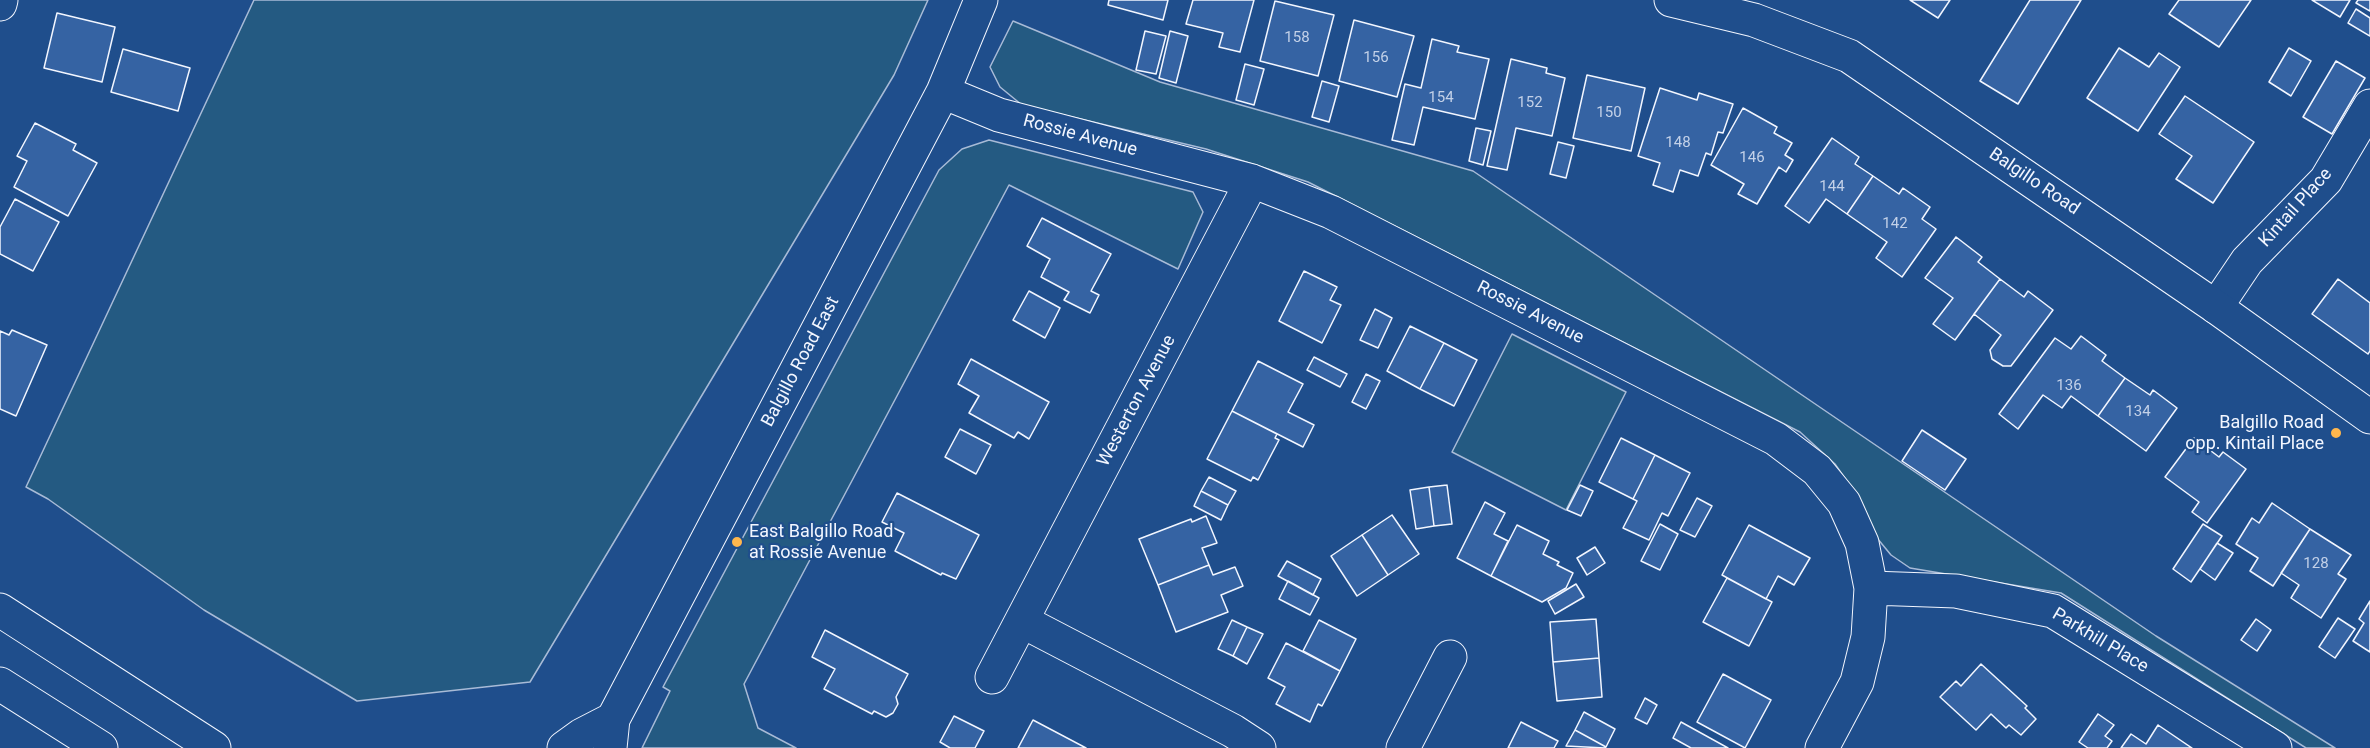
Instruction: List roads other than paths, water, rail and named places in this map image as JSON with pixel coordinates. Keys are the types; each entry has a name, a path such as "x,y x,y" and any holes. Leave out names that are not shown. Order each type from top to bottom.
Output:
{"street":[{"name":"Balgillo Road East","path":"564,748 582,735 611,734 943,92 981,0"},
{"name":"Balgillo Road","path":"1671,0 1754,20 1849,56 2216,307 2370,417"},
{"name":"Rossie Avenue","path":"943,92 999,116 1252,181 1331,212 1776,439 1817,470 1844,503 1862,543 1870,588 1868,638 1857,682 1822,748"},
{"name":"Kintail Place","path":"2216,307 2247,261 2326,180 2370,106"},
{"name":"Westerton Avenue","path":"993,677 1252,181"},
{"name":"Parkhill Place","path":"1870,588 1956,591 2053,611 2275,748"},
{"path":"0,610 214,748"},
{"path":"1022,621 1233,731 1259,748"},
{"path":"1402,748 1450,657"},
{"path":"0,684 102,748"}],"place":[{"name":"Balgillo Road opp. Kintail Place","path":"2336,433"},
{"name":"East Balgillo Road at Rossie Avenue","path":"737,542"}]}
